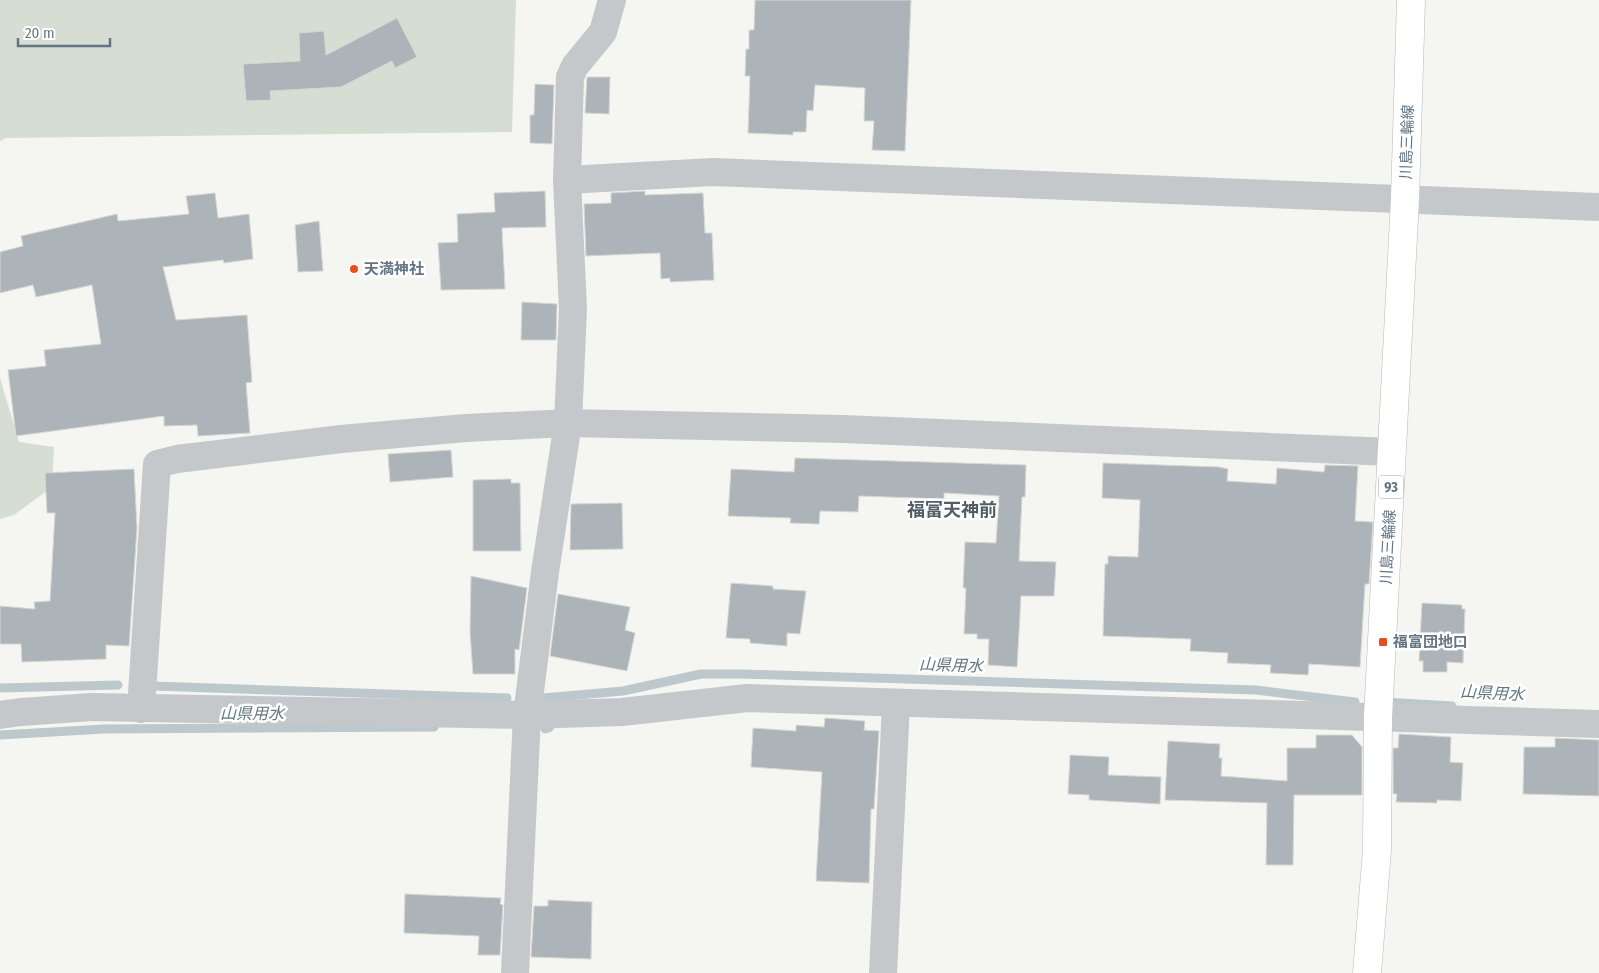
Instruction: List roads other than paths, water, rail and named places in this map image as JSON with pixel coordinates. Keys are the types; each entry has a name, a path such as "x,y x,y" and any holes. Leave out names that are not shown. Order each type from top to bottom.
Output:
{"main road":[{"name":"川島三輪線","path":"1367,973 1377,850 1378,717 1405,199 1411,0"}],"street":[{"path":"515,973 528,714 545,572 568,423 573,309 567,180 570,77 575,66 604,32 612,0"},
{"path":"567,180 713,172 1599,207"},
{"path":"141,709 157,464 177,459 341,439 466,428 568,423 843,429 1392,452"},
{"path":"0,716 21,712 92,707 528,714 622,712 747,698 1599,724"},
{"path":"883,973 896,704"}],"waterway":[{"name":"山県用水","path":"543,698 623,691 701,674 742,674 1256,690 1355,702"},
{"path":"0,688 118,685"},
{"path":"153,686 507,698"},
{"name":"山県用水","path":"1384,702 1452,706"},
{"name":"山県用水","path":"545,729 549,728 551,724"},
{"name":"山県用水","path":"0,735 104,729 434,727"}],"place":[{"name":"天満神社","path":"354,269"},
{"name":"福富団地口","path":"1383,642"}],"district":[{"name":"福富天神前","path":"952,510"}]}
